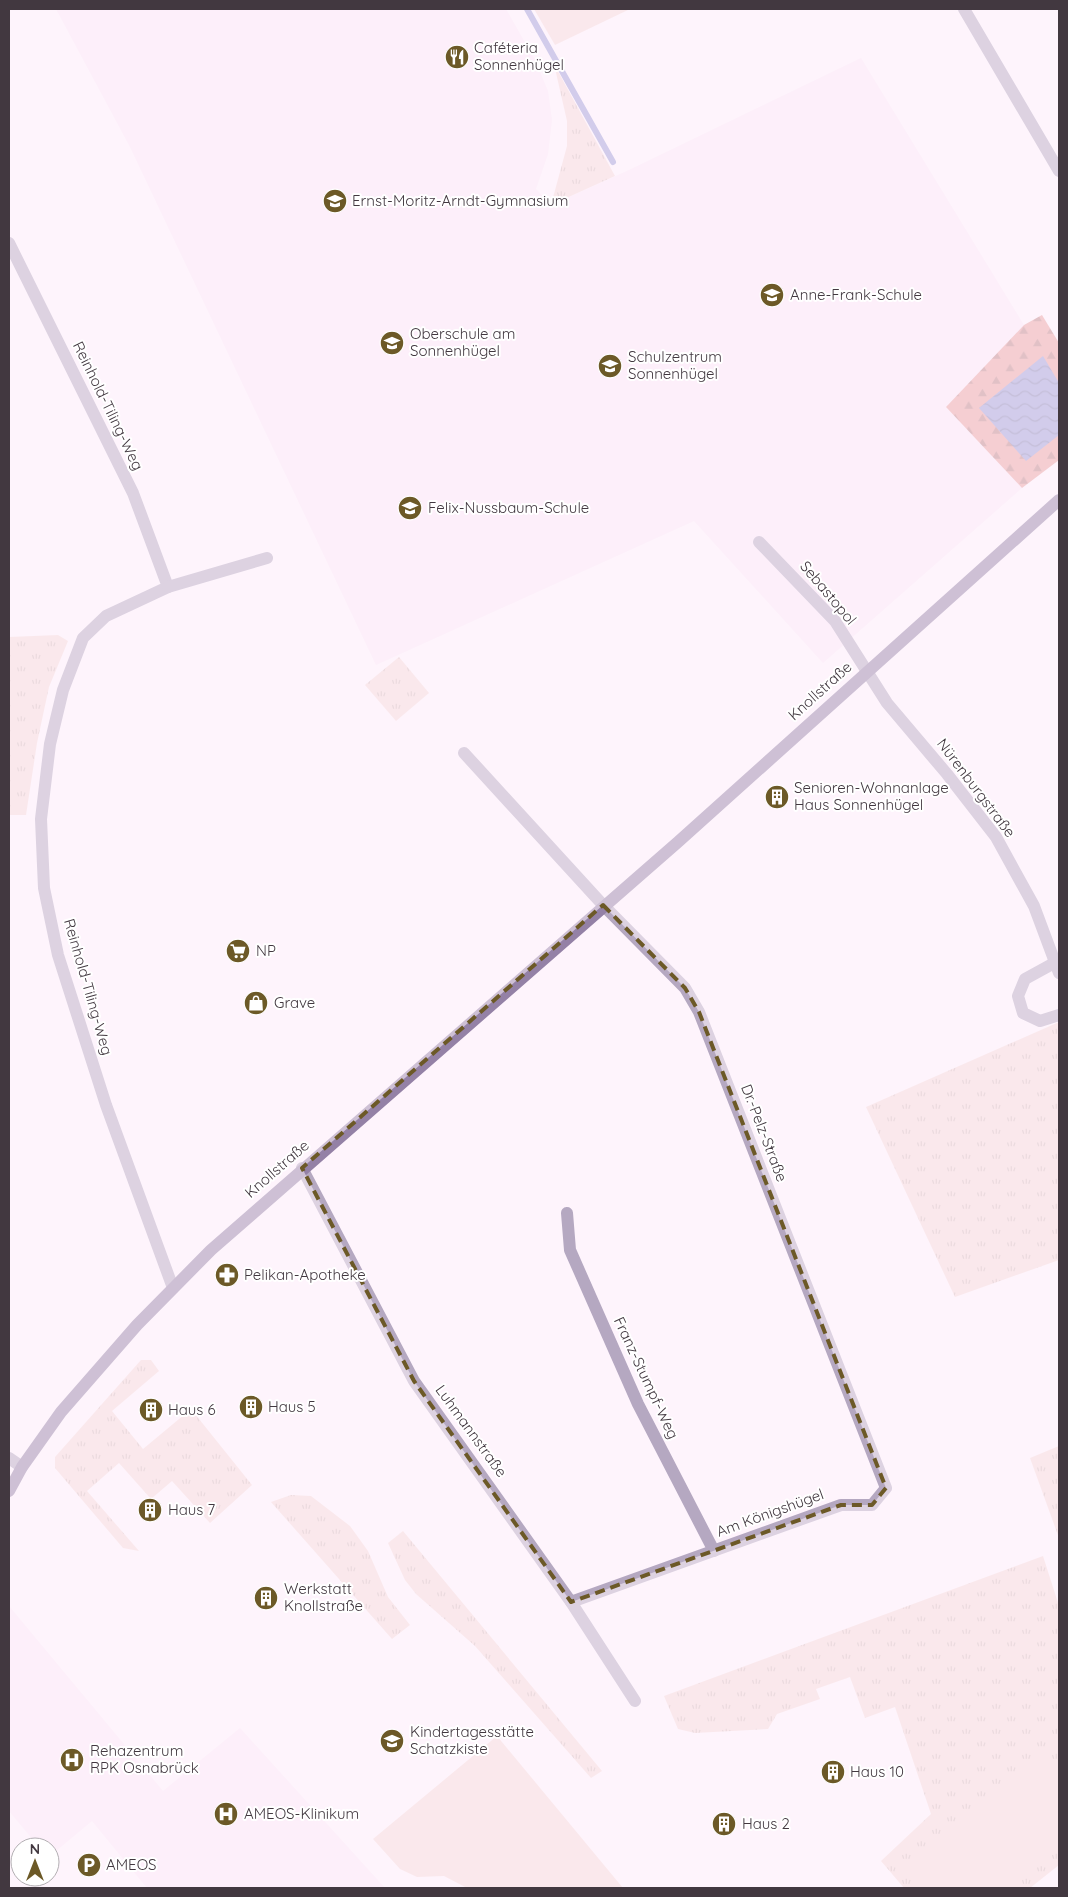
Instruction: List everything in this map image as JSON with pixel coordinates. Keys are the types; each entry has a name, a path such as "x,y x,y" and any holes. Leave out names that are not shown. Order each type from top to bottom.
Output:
{"street":[{"path":"964,9 1059,171"},
{"name":"Reinhold-Tiling-Weg","path":"9,243 133,493 168,587"},
{"name":"Knollstraße","path":"9,1491 22,1467 61,1412 137,1325 211,1250 302,1168 422,1067 603,905 678,842 866,670 1059,500"},
{"name":"Sebastopol","path":"759,542 835,621 866,670"},
{"name":"Reinhold-Tiling-Weg","path":"172,1288 106,1105 58,955 44,888 41,819 50,744 63,690 83,638 106,616 168,587 267,558"},
{"name":"Nürenburgstraße","path":"866,670 887,703 947,774 996,837 1034,906 1058,968 1025,979 1018,996 1023,1013 1040,1021 1059,1014"},
{"path":"464,753 603,905"},
{"name":"Dr.-Pelz-Straße","path":"603,905 685,988 699,1012 850,1400"},
{"name":"Luhmannstraße","path":"302,1168 414,1380 571,1602 635,1700"},
{"name":"Franz-Stumpf-Weg","path":"567,1212 570,1250 638,1404 714,1551"},
{"name":"Am Königshügel","path":"571,1602 841,1505 872,1505 886,1488 850,1400"},
{"path":"9,1458 22,1467"}],"highlighted area":[{"path":"603,905 685,988 699,1012 886,1488 872,1505 841,1505 571,1602 414,1381 302,1168"}],"shaded area":[{"name":"Schulzentrum Sonnenhügel","path":"56,9 506,9 535,60 548,91 552,120 548,154 536,189 551,205 629,170 861,58 1024,325 946,407 1022,488 823,663 694,521 376,665 130,147"},
{"path":"9,1606 163,1791 240,1728 385,1888 147,1888 92,1821 60,1848 60,1837 31,1837 9,1811"}],"green space":[{"path":"534,9 630,9 555,45"},
{"path":"554,64 615,176 551,205 567,146 567,121"},
{"path":"1042,315 1059,343 1059,460 1022,488 946,407 1024,325"},
{"path":"58,635 68,641 49,687 37,743 26,815 9,815 9,637"},
{"path":"399,657 429,693 396,721 365,685"},
{"path":"1059,1022 1059,1260 955,1297 866,1107"},
{"path":"141,1360 151,1360 159,1371 112,1411 143,1449 191,1409 252,1485 210,1523 172,1481 151,1499 119,1463 87,1491 139,1551 123,1548 55,1468 55,1457"},
{"path":"1059,1446 1059,1538 1030,1458"},
{"path":"291,1495 311,1496 350,1526 368,1551 388,1597 410,1625 392,1639 271,1502"},
{"path":"403,1531 602,1771 591,1778 475,1646 416,1594 405,1580 388,1543"},
{"path":"1043,1556 1059,1606 1059,1865 1030,1888 904,1888 881,1861 931,1814 895,1707 865,1718 850,1677 816,1689 820,1699 777,1714 768,1729 695,1733 678,1729 664,1696"},
{"path":"497,1736 623,1888 467,1888 444,1876 417,1877 400,1869 373,1839"},
{"path":"1039,1756 1059,1781 1059,1845 1007,1888 923,1888 905,1867"}],"water":[{"path":"1043,356 1059,383 1059,435 1026,461 979,408"}],"waterway":[{"path":"527,9 613,162"}],"place":[{"name":"Caféteria Sonnenhügel","path":"457,57"},
{"name":"Ernst-Moritz-Arndt-Gymnasium","path":"335,201"},
{"name":"Anne-Frank-Schule","path":"772,295"},
{"name":"Oberschule am Sonnenhügel","path":"392,343"},
{"name":"Schulzentrum Sonnenhügel","path":"610,366"},
{"name":"Felix-Nussbaum-Schule","path":"410,508"},
{"name":"Senioren-Wohnanlage Haus Sonnenhügel","path":"777,797"},
{"name":"NP","path":"238,951"},
{"name":"Grave","path":"256,1003"},
{"name":"Pelikan-Apotheke","path":"227,1275"},
{"name":"Haus 5","path":"251,1407"},
{"name":"Haus 6","path":"151,1410"},
{"name":"Haus 7","path":"150,1510"},
{"name":"Werkstatt Knollstraße","path":"266,1598"},
{"name":"Kindertagesstätte Schatzkiste","path":"392,1741"},
{"name":"Rehazentrum RPK Osnabrück","path":"72,1760"},
{"name":"Haus 10","path":"833,1772"},
{"name":"AMEOS-Klinikum","path":"226,1814"},
{"name":"Haus 2","path":"724,1824"},
{"name":"AMEOS","path":"89,1865"}]}
